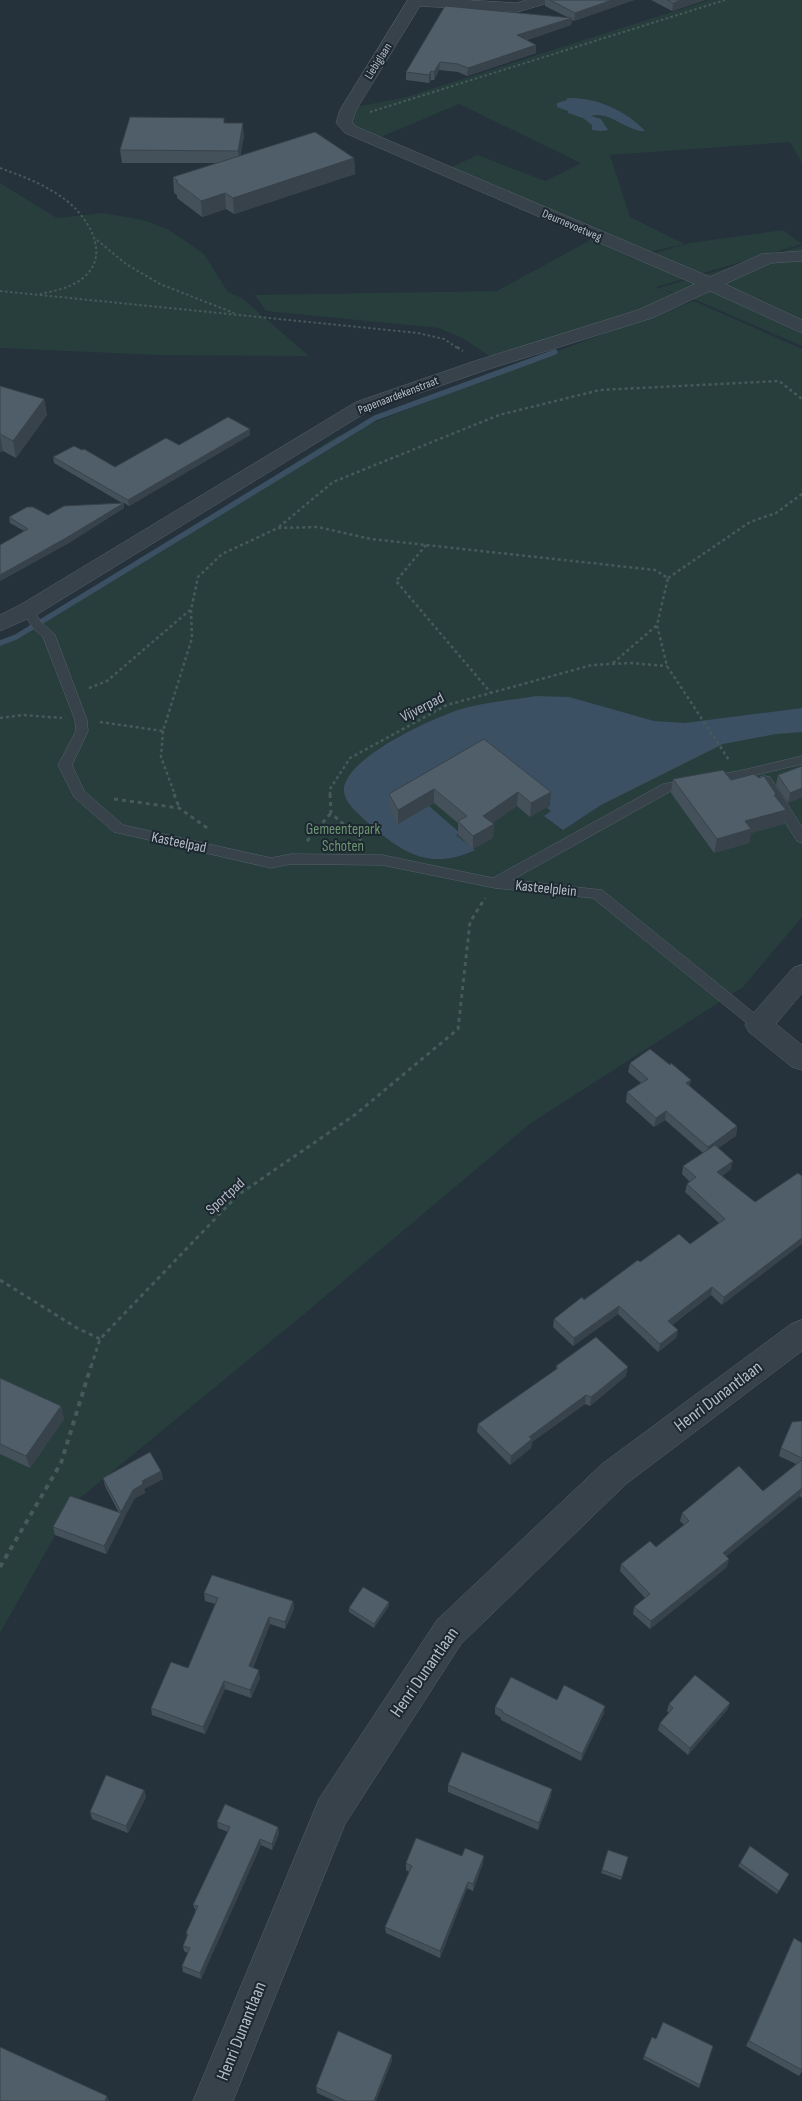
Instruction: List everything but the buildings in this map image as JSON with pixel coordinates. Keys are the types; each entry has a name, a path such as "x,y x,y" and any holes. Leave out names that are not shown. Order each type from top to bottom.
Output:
{"street":[{"path":"416,0 517,8 543,0"},
{"name":"Liebiglaan","path":"346,116 416,0"},
{"name":"Deurnevoetweg","path":"346,116 351,130 710,284 802,326"},
{"name":"Papenaardekenstraat","path":"0,624 32,617 363,406 482,365 645,314 768,258 802,256"},
{"path":"802,975 758,1026 802,1060"},
{"name":"Henri Dunantlaan","path":"213,2101 332,1812 449,1632 614,1474 802,1333"}],"lane":[{"path":"32,617 49,635 81,720"},
{"name":"Kasteelpad","path":"81,720 82,732 65,765 79,794 119,829 271,862 291,859 382,860 495,883"},
{"path":"495,883 668,787 802,760"},
{"path":"758,770 802,838"},
{"name":"Kasteelplein","path":"495,883 597,893 758,1026"}],"path":[{"path":"346,116 370,112 725,0"},
{"path":"0,168 26,177 48,188 74,206 97,240 126,264 160,284 239,315"},
{"path":"35,294 65,288 84,279 90,272 95,260 97,240"},
{"path":"0,291 429,335 444,339 482,365"},
{"path":"79,794 179,808 161,757 163,731 192,638 191,610 198,577 222,554 278,528 333,482 498,415 600,390 779,381 802,399"},
{"path":"719,744 667,666 657,625 668,578 750,522 776,513 802,494"},
{"path":"278,528 318,527 370,539 655,570 668,578"},
{"path":"426,545 396,581 491,693"},
{"path":"71,694 108,681 191,610"},
{"path":"613,664 657,625"},
{"name":"Vijverpad","path":"331,813 330,789 350,758 447,705 592,665 630,663 667,666"},
{"path":"0,718 24,715 81,720 163,731"},
{"path":"291,859 331,813 382,860"},
{"name":"Sportpad","path":"0,1567 62,1463 100,1339 238,1196 356,1114 458,1029 470,922 495,883"},
{"path":"0,1280 76,1328 100,1339"}],"green space":[{"path":"709,0 802,0 802,163 790,142 610,155 630,217 685,244 632,256 447,169 478,155 545,181 581,163 459,104 376,139 346,122 354,107 403,98"},
{"path":"0,183 57,218 103,213 143,220 169,230 204,254 228,292 242,298 309,356 158,355 0,348"},
{"path":"783,230 802,244 656,287 679,296 642,311 491,357 464,339 439,328 266,311 255,295 497,291 592,239 634,259 690,243"},
{"path":"802,246 802,346 698,301 659,288"},
{"name":"Gemeentepark Schoten","path":"694,301 802,349 802,917 743,987 531,1123 303,1315 73,1504 0,1633 0,644 16,637 154,553 334,438 587,340"}],"water":[{"path":"567,98 599,102 609,106 629,117 645,131 598,115 591,116 601,119 608,130 592,130 592,125 583,118 557,107 557,103 567,100"},
{"path":"536,696 569,697 654,721 685,723 802,708 802,732 776,734 723,744 601,805 563,830 544,816 551,811 547,808 550,805 483,753 426,807 429,806 460,833 456,835 475,850 443,859 416,855 403,849 379,832 348,802 344,788 349,776 361,763 395,739 434,719 465,708"}],"waterway":[{"path":"0,643 16,637 375,418 555,352"}]}
